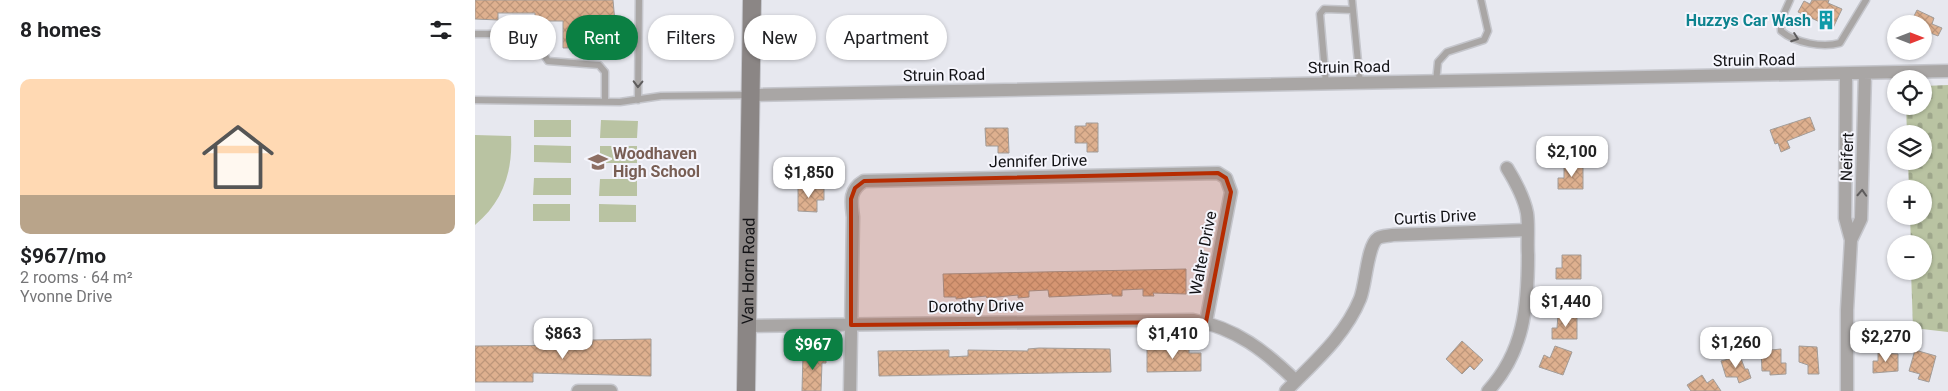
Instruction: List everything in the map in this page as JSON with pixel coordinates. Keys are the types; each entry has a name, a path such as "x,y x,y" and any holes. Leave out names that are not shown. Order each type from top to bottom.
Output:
{"main road":[{"name":"Van Horn Road","path":"746,391 751,0"}],"street":[{"name":"Struin Road","path":"750,95 1948,72"},
{"name":"Neifert","path":"1846,74 1845,218 1851,240 1847,310 1847,391"},
{"name":"Neifert","path":"1851,240 1861,219 1865,74"},
{"path":"1489,391 1510,361 1522,331 1528,294 1527,213 1518,187 1507,168"},
{"name":"Jennifer Drive","path":"851,325 853,217 851,199 857,186 864,181 1189,174 1212,171 1221,174"},
{"name":"Walter Drive","path":"1206,322 1231,192 1230,184 1221,174"},
{"name":"Curtis Drive","path":"1286,391 1337,337 1351,317 1365,284 1371,247 1377,238 1393,235 1527,230"},
{"name":"Dorothy Drive","path":"747,326 1182,320 1206,322"},
{"path":"1206,322 1227,329 1247,340 1271,357 1296,381"},
{"path":"850,391 851,325"},
{"path":"578,391 610,391"}],"lane":[{"path":"638,100 639,0"},
{"path":"1352,0 1360,83"},
{"path":"1436,82 1437,62 1447,52 1484,40 1488,31 1481,0"},
{"path":"1790,0 1781,20 1781,31 1793,38 1817,45 1840,43 1865,0"},
{"path":"1326,84 1319,14 1324,9 1353,10"},
{"path":"475,34 538,34 543,38 544,55 548,62 599,65 605,72 605,102"},
{"path":"475,100 605,102 638,100 661,96 750,95"}],"highlighted area":[{"path":"1218,173 1226,178 1231,192 1206,322 851,325 851,199 855,188 864,181"}],"green space":[{"path":"1948,85 1948,332 1913,328 1911,280 1932,280 1932,235 1911,235 1910,225 1932,225 1932,180 1909,180 1908,170 1932,170 1932,125 1907,125 1906,115 1932,115 1932,86"},
{"path":"534,120 571,120 571,137 534,137"},
{"path":"601,120 638,121 637,138 600,138"},
{"path":"475,135 511,136 511,149 508,173 499,196 485,216 475,225"},
{"path":"534,145 571,146 571,163 534,162"},
{"path":"600,146 637,146 637,163 600,163"},
{"path":"534,178 571,178 571,195 533,195"},
{"path":"600,179 637,179 637,196 599,196"},
{"path":"533,204 570,204 570,221 533,221"},
{"path":"599,204 636,205 636,222 599,222"}],"building":[{"path":"475,0 613,0 614,15 566,15 566,48 563,48 563,21 556,21 556,15 498,13 498,15 490,15 490,20 475,19"},
{"name":"Huzzys Car Wash","path":"1812,0 1829,0 1828,3 1842,9 1833,28 1798,12 1804,1 1810,4"},
{"path":"1917,10 1928,15 1914,15"},
{"path":"1933,24 1942,28 1938,36 1933,34"},
{"path":"1810,117 1815,130 1787,141 1790,148 1781,152 1778,143 1775,144 1770,130"},
{"path":"1086,123 1098,123 1098,152 1087,152 1087,143 1075,143 1075,126 1086,126"},
{"path":"985,128 1008,128 1009,153 998,153 998,146 986,146"},
{"path":"1564,165 1583,165 1583,189 1558,189 1558,178 1564,178"},
{"path":"798,188 824,189 824,200 817,200 817,212 798,211"},
{"path":"1562,255 1581,255 1581,279 1556,279 1556,268 1562,268"},
{"path":"1186,269 1186,294 1153,293 1154,296 1143,296 1143,289 1122,290 1122,296 1112,296 1112,294 1049,297 1048,290 1029,291 1029,297 1018,298 1018,295 956,299 956,297 944,297 943,274"},
{"path":"1558,315 1577,315 1577,339 1552,339 1552,328 1557,328"},
{"path":"651,339 651,376 533,373 533,382 475,382 475,346 592,345 592,340"},
{"path":"1462,341 1483,360 1474,370 1470,366 1462,374 1446,359"},
{"path":"1189,346 1189,353 1201,353 1201,371 1147,372 1147,347"},
{"path":"1555,346 1572,352 1563,375 1539,367 1544,355 1550,358"},
{"path":"1799,346 1817,347 1819,374 1808,374 1808,365 1799,362"},
{"path":"1028,349 1110,349 1111,372 879,376 878,351 949,350 949,357 968,356 968,350 1028,351"},
{"path":"1781,349 1781,363 1786,363 1786,374 1770,375 1770,371 1762,371 1761,351"},
{"path":"1915,350 1936,356 1929,382 1918,379 1920,374 1909,371"},
{"path":"803,353 826,353 826,363 822,363 821,391 802,391"},
{"path":"1878,353 1898,354 1898,371 1873,373 1873,361 1878,361"},
{"path":"1740,356 1751,378 1739,383 1737,377 1726,377 1721,361"},
{"path":"1702,375 1707,383 1713,379 1721,391 1691,391 1687,385"}],"place":[{"name":"Huzzys Car Wash","path":"1826,20"},
{"name":"Woodhaven High School","path":"598,162"}]}
